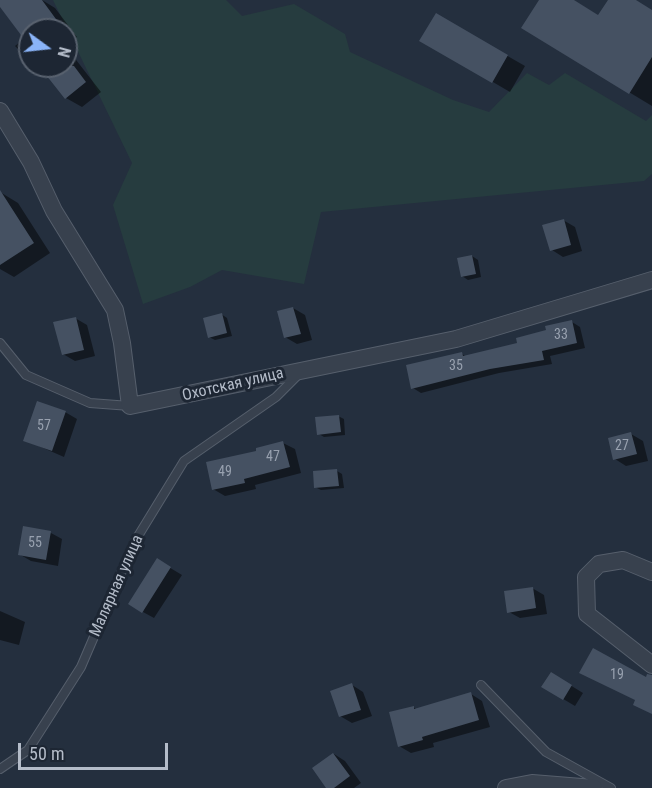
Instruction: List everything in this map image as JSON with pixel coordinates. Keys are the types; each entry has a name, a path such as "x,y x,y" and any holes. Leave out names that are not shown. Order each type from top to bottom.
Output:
{"street":[{"path":"0,111 30,162 54,211 115,310 122,343 130,406"},
{"name":"Охотская улица","path":"130,406 456,339 652,280"},
{"path":"652,572 623,560 599,564 586,577 586,614 652,665"},
{"path":"506,788 532,783 594,788"}],"lane":[{"path":"0,343 26,375 90,403 130,406"},
{"name":"Малярная улица","path":"0,769 28,750 81,667 135,541 184,461 276,397 304,369"},
{"path":"481,685 517,719 546,752 610,788"}],"green space":[{"path":"53,0 226,0 242,16 294,4 345,34 350,52 453,100 489,112 527,73 549,85 565,73 646,121 652,115 652,174 644,181 321,212 304,284 222,270 190,287 143,304 113,205 132,163 78,52 78,18 62,18"}],"building":[{"path":"0,0 42,0 55,18 18,18 18,31 0,7"},
{"path":"539,0 574,0 598,15 608,0 636,0 652,10 652,57 629,94 521,28"},
{"path":"436,13 508,55 492,83 419,41"},
{"path":"78,71 86,82 65,99 48,78 78,78"},
{"path":"0,190 34,243 0,265"},
{"path":"564,219 571,245 550,251 542,225"},
{"path":"472,255 476,274 461,277 457,258"},
{"path":"293,307 301,334 284,338 277,311"},
{"path":"222,313 227,333 208,338 203,318"},
{"path":"76,317 84,350 62,355 53,322"},
{"path":"572,320 577,343 542,351 544,360 490,369 411,389 406,365 462,352 463,356 517,343 516,338 546,330 545,326"},
{"path":"37,401 66,411 52,451 23,441"},
{"path":"339,415 341,432 317,435 315,417"},
{"path":"631,432 637,454 613,460 608,438"},
{"path":"283,441 290,467 244,479 245,483 212,490 206,462 256,451 256,448"},
{"path":"337,469 339,486 314,488 313,471"},
{"path":"23,526 51,531 46,560 18,555"},
{"path":"157,558 171,567 142,613 128,604"},
{"path":"533,587 536,608 507,613 504,591"},
{"path":"593,648 646,677 647,674 652,675 652,714 633,705 635,700 579,673"},
{"path":"551,672 572,685 563,700 541,687"},
{"path":"352,683 361,710 339,717 330,691"},
{"path":"471,692 479,720 422,737 423,740 398,747 389,712 414,706 414,709"},
{"path":"333,753 350,776 334,788 326,788 312,768"}]}
